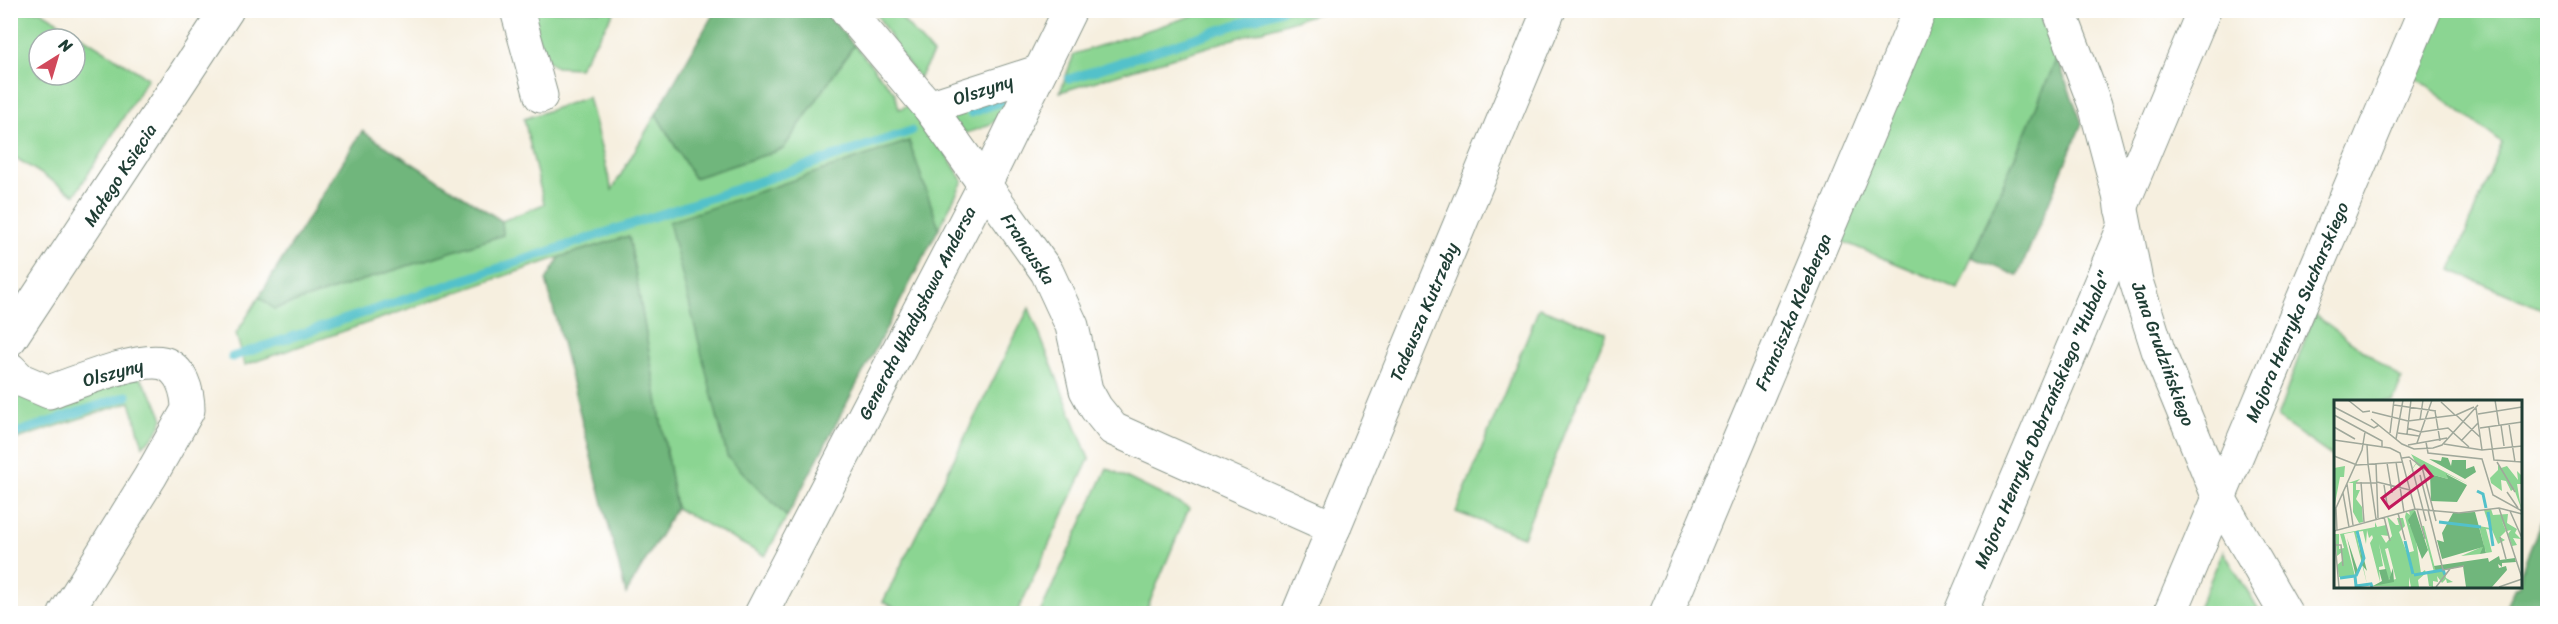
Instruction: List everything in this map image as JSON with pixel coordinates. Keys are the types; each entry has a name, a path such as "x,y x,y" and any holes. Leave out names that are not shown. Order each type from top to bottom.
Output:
{"street":[{"name":"Małego Księcia","path":"10,339 227,10"},
{"path":"517,10 541,96"},
{"name":"Francuska","path":"847,10 929,107 1047,272 1072,326 1086,390 1096,408 1113,429 1334,528"},
{"name":"Generała Władysława Andersa","path":"761,614 984,186 1070,10"},
{"name":"Tadeusza Kutrzeby","path":"1298,614 1549,10"},
{"name":"Franciszka Kleeberga","path":"1666,614 1920,10"},
{"name":"Jana Grudzińskiego","path":"2059,10 2095,105 2136,281 2158,350 2219,498 2286,614"},
{"name":"Majora Henryka Dobrzańskiego \"Hubala\"","path":"1960,614 2204,10"},
{"name":"Majora Henryka Sucharskiego","path":"2169,614 2425,10"},
{"name":"Olszyny","path":"929,107 1038,72"},
{"name":"Olszyny","path":"10,369 21,380 49,392 146,362 164,363 176,372 185,386 188,410 150,477 65,614"}],"green space":[{"path":"1210,10 1325,11 1060,92 1074,54"},
{"path":"16,11 41,11 67,27 27,27 27,87 87,87 87,40 148,78 75,195 11,155 10,19"},
{"path":"526,11 615,11 579,68 556,67 548,61"},
{"path":"715,11 824,11 854,45 783,149 694,178 656,114"},
{"path":"875,11 895,11 933,54 919,78 897,49"},
{"path":"1929,11 2039,11 2057,58 1958,289 1832,237"},
{"path":"2442,11 2547,11 2547,311 2451,270 2502,143 2415,77"},
{"path":"854,45 895,93 899,109 914,103 963,181 939,228 909,141 727,456 787,517 765,556 676,508 629,236 560,257 245,365 236,334 259,297 275,309 503,235 502,221 544,204 524,119 588,97 612,190 656,114 694,178 783,149"},
{"path":"2057,58 2082,123 2018,276 1972,257"},
{"path":"1019,84 1000,117 987,126 966,133 941,113"},
{"path":"362,131 502,221 503,235 274,309 259,297"},
{"path":"909,141 939,228 787,517 727,456 669,222"},
{"path":"629,236 676,508 626,594 546,280 560,257"},
{"path":"1029,308 1089,459 1017,613 906,613 883,602"},
{"path":"1539,308 1606,332 1523,537 1456,512"},
{"path":"2314,314 2402,379 2394,400 2334,400 2334,458 2277,418"},
{"path":"140,378 155,400 163,419 156,434 143,446 130,402 11,441 10,386"},
{"path":"1107,468 1189,508 1145,613 1040,613"},
{"path":"2547,507 2547,613 2503,613 2515,588 2522,588 2522,570"},
{"path":"2223,551 2261,613 2196,613"}],"waterway":[{"path":"1069,79 1281,10"},
{"path":"971,113 1002,101"},
{"path":"232,357 911,131"},
{"path":"10,435 127,396"}]}
